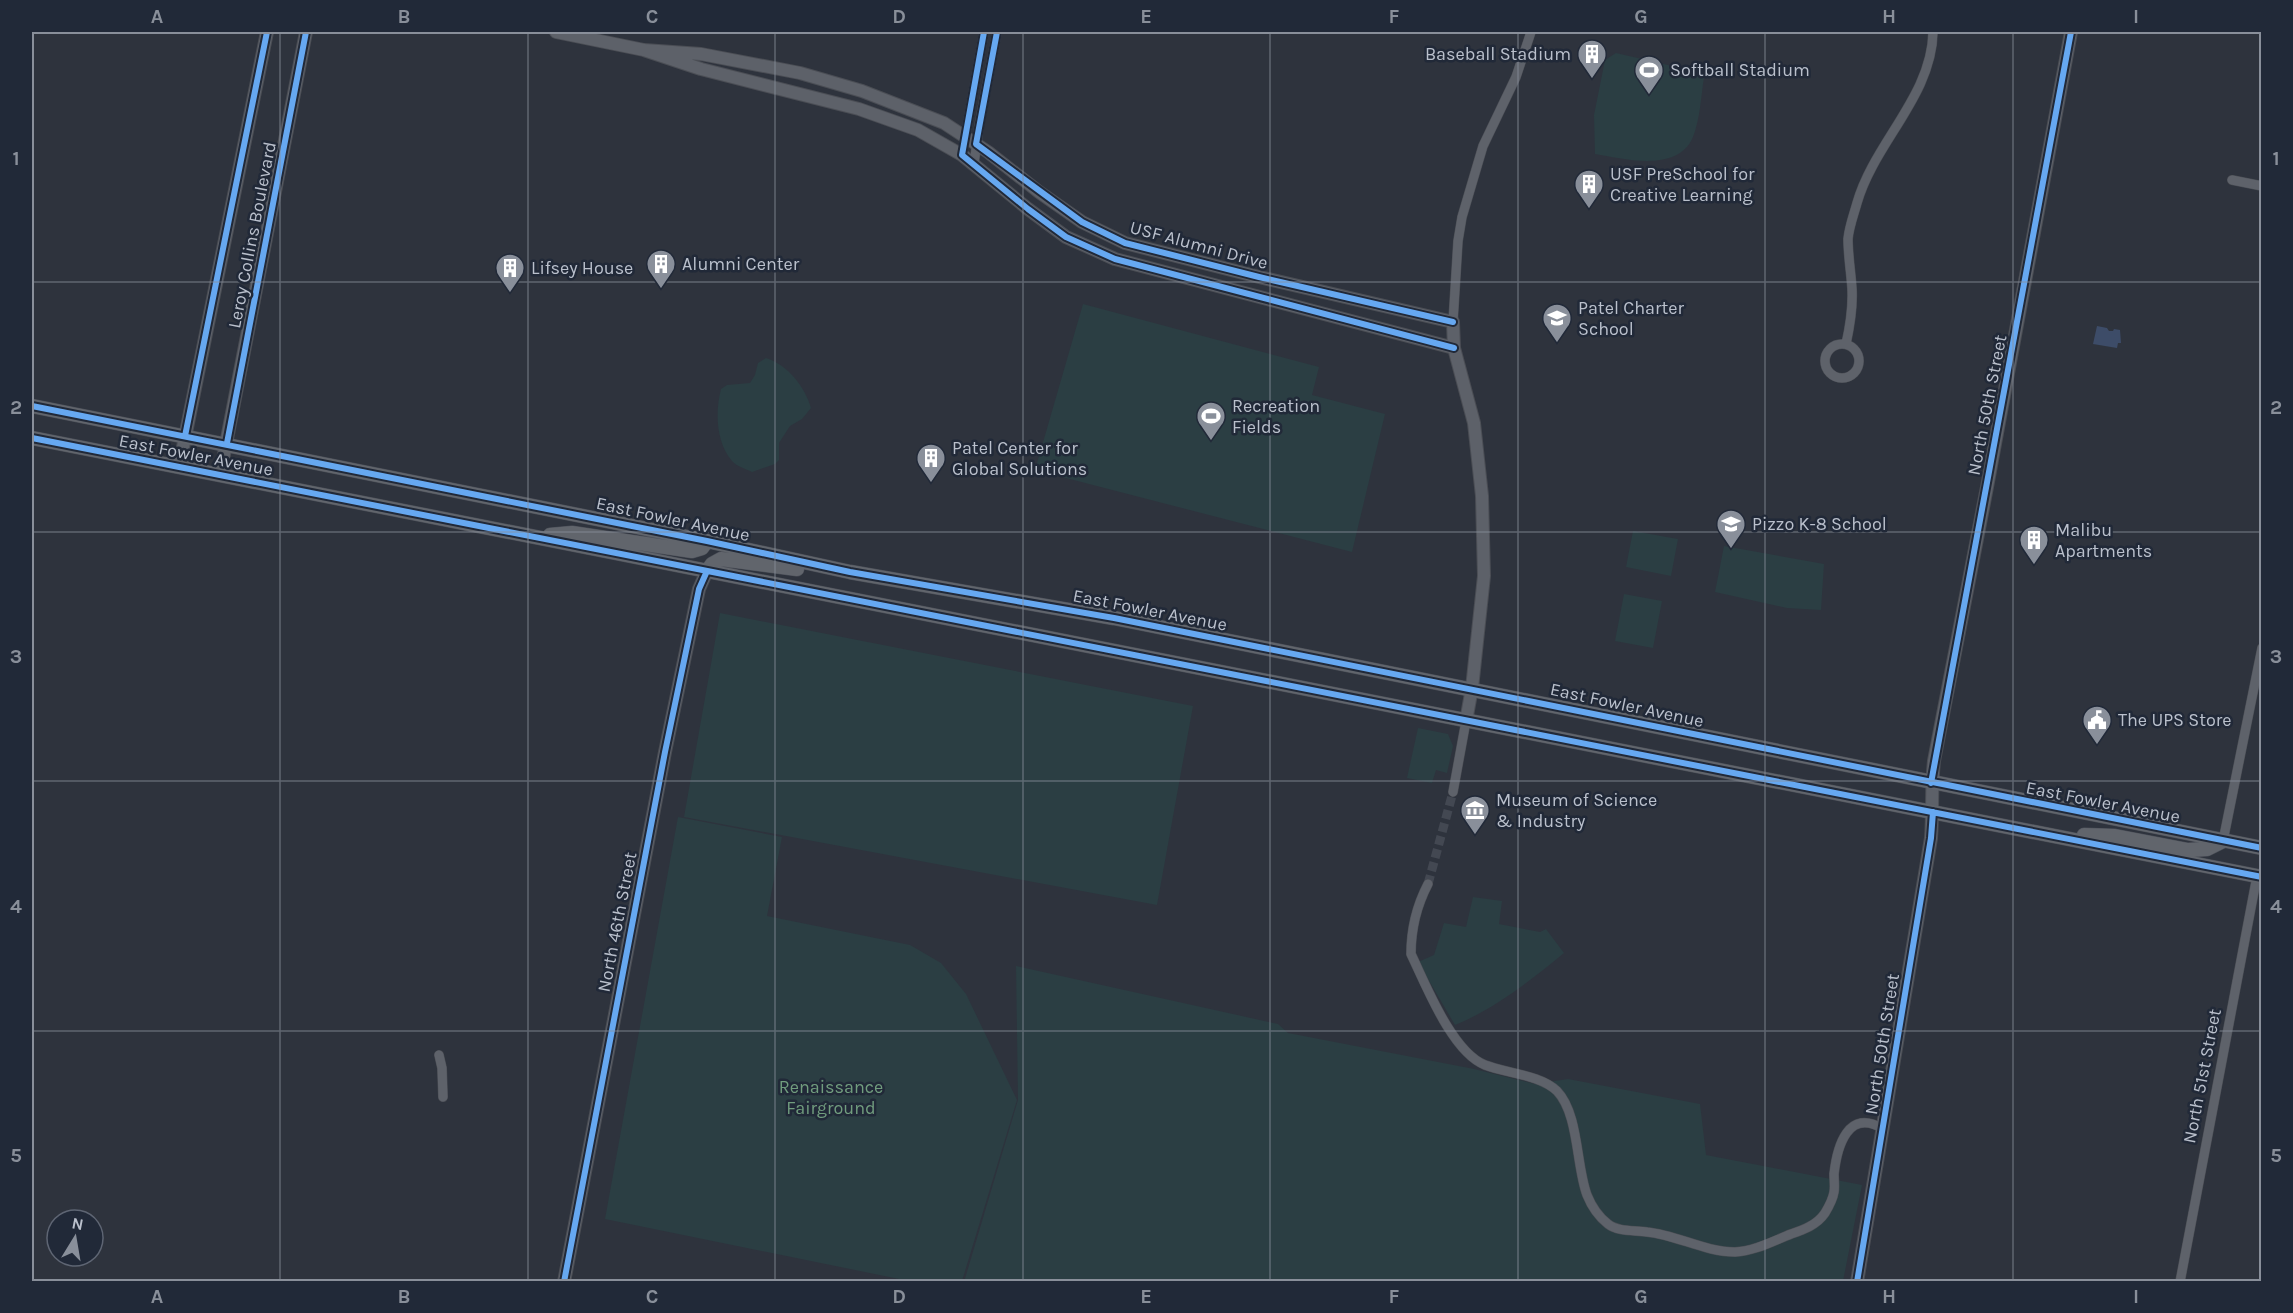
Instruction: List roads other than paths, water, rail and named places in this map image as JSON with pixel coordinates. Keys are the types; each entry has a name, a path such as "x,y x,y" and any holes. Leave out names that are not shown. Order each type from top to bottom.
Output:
{"main road":[{"name":"East Fowler Avenue","path":"32,406 227,443 849,572 1114,618 2262,848"},
{"name":"East Fowler Avenue","path":"32,438 2260,875"},
{"path":"539,537 572,533 693,552 702,548 707,541"},
{"path":"708,571 712,564 721,559 736,559 825,573 849,572"},
{"path":"2034,832 2115,836 2188,850 2207,849 2223,841"}],"street":[{"name":"Leroy Collins Boulevard","path":"179,467 267,32"},
{"name":"Leroy Collins Boulevard","path":"220,475 306,32"},
{"name":"USF Alumni Drive","path":"556,32 644,50 701,69 886,117 918,130 962,155 1066,237 1115,259 1454,348"},
{"path":"962,155 984,32"},
{"path":"974,164 997,32"},
{"path":"1452,792 1472,688 1484,576 1482,496 1474,423 1454,348 1453,322 1458,241 1461,217 1483,146 1516,77 1531,32"},
{"path":"1846,344 1851,320 1852,292 1848,237 1858,200 1873,164 1914,96 1925,72 1933,32"},
{"name":"North 50th Street","path":"1857,1281 1931,838 1933,812 1931,783 2071,32"},
{"name":"USF Alumni Drive","path":"644,50 701,54 800,74 890,100 934,118 964,136 1082,222 1125,243 1453,322"},
{"path":"2232,180 2262,186"},
{"name":"North 46th Street","path":"564,1281 665,752 699,589 708,571"},
{"path":"2223,841 2262,648"},
{"name":"North 51st Street","path":"2180,1281 2260,875"},
{"path":"1428,884 1417,904 1411,954 1451,1033 1464,1050 1483,1064 1546,1083 1558,1092 1575,1133 1587,1194 1597,1212 1609,1226 1678,1238 1719,1251 1750,1250 1810,1227 1825,1214 1834,1192 1837,1155 1842,1139 1852,1126 1862,1121 1875,1124 1883,1129"},
{"path":"439,1055 442,1068 442,1097"}],"water":[{"path":"2097,326 2107,328 2109,331 2120,330 2121,343 2118,343 2117,348 2093,344"}],"tunnel":[{"path":"1428,884 1453,792"}],"place":[{"name":"Baseball Stadium","path":"1592,80"},
{"name":"Softball Stadium","path":"1649,96"},
{"name":"USF PreSchool for Creative Learning","path":"1589,210"},
{"name":"Alumni Center","path":"661,290"},
{"name":"Lifsey House","path":"510,294"},
{"name":"Patel Charter School","path":"1557,344"},
{"name":"Recreation Fields","path":"1211,442"},
{"name":"Patel Center for Global Solutions","path":"931,484"},
{"name":"Pizzo K-8 School","path":"1731,550"},
{"name":"Malibu Apartments","path":"2034,566"},
{"name":"The UPS Store","path":"2097,746"},
{"name":"Museum of Science & Industry","path":"1475,836"}],"park label":[{"name":"Renaissance Fairground","path":"831,1097"}]}
